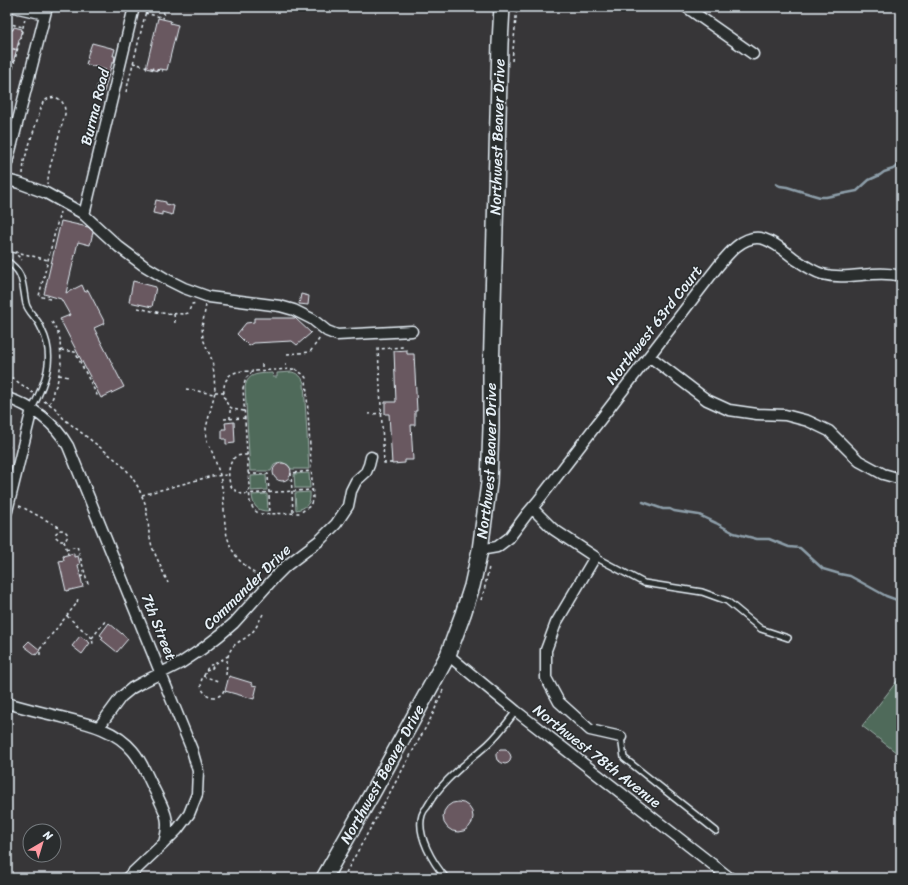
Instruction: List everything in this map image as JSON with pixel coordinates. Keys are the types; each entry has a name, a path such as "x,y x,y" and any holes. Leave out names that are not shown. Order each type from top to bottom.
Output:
{"main road":[{"name":"Northwest Beaver Drive","path":"324,878 448,656 472,586 480,550 489,483 490,376 502,7"}],"street":[{"path":"7,163 46,11 27,10 14,7"},
{"name":"Burma Road","path":"84,215 134,7"},
{"path":"686,7 753,54"},
{"path":"7,180 46,193 84,215 119,247 142,265 184,288 209,297 280,306 294,310 312,319 325,330 337,335 412,331"},
{"name":"Northwest 63rd Court","path":"480,550 497,547 509,538 712,274 736,246 745,240 754,238 764,239 775,244 809,268 822,274 835,276 884,274 901,276"},
{"path":"649,356 707,400 729,410 757,414 785,415 808,421 829,431 859,461 883,474 901,479"},
{"name":"7th Street","path":"7,398 32,409 45,418 62,436 68,446 192,750 198,771 197,794 189,814 177,830 127,878"},
{"path":"8,508 32,409"},
{"name":"Commander Drive","path":"99,727 121,697 132,688 181,663 220,635 234,623 286,566 320,540 336,524 348,506 351,491 356,481 366,472 371,457"},
{"path":"532,508 553,529 595,557 556,623 546,650 546,678 559,702 590,730 621,737"},
{"name":"Northwest 78th Avenue","path":"448,656 730,878"},
{"path":"7,703 90,724 106,730 121,739 133,751 145,769 166,815 168,826 164,843"}],"lane":[{"path":"7,261 18,271 23,281 26,305 46,337 49,362 42,388 32,409"},
{"path":"595,557 644,583 702,592 727,601 762,629 788,638"},
{"path":"446,878 439,870 431,856 422,835 422,814 440,789 500,731 516,711"},
{"path":"621,737 624,758 716,831"}],"path":[{"path":"126,92 146,7"},
{"path":"160,7 165,15"},
{"path":"7,92 27,10"},
{"path":"145,13 164,18"},
{"path":"7,23 23,27"},
{"path":"7,47 17,50"},
{"path":"133,63 164,71"},
{"path":"19,183 24,171 24,161 43,102 48,98 56,98 61,100 64,104 66,114 50,168 46,193"},
{"path":"50,299 40,296 62,202"},
{"path":"7,249 15,253 22,260"},
{"path":"15,253 17,252 48,260"},
{"path":"138,308 161,313 185,314 188,313 192,304 194,303 207,304 202,327 203,339 212,360 214,393 206,428 208,440 220,475 224,494 225,525 227,536 231,548 238,559 269,584"},
{"path":"174,314 175,323"},
{"path":"49,404 57,384 61,364 60,339 52,322"},
{"path":"287,354 310,352 325,330"},
{"path":"392,463 384,463 378,349 403,347"},
{"path":"61,350 75,352 98,397"},
{"path":"286,363 286,370"},
{"path":"262,364 262,371"},
{"path":"244,411 236,410 228,406 224,396 226,380 235,372 253,371 286,370 295,369 306,378 313,498 310,506 303,511 293,513 261,514 257,513 251,506 243,388 246,378 253,371"},
{"path":"7,374 54,407 64,419 120,463 130,474 142,495 145,504 152,547 168,583"},
{"path":"59,375 69,377"},
{"path":"186,389 214,393 224,392"},
{"path":"230,419 230,410 232,408"},
{"path":"368,414 385,413"},
{"path":"224,419 245,418"},
{"path":"247,455 235,456 229,467 231,485 239,493 313,490"},
{"path":"293,513 291,473 312,471"},
{"path":"248,474 268,474 270,514"},
{"path":"142,495 220,475 229,475"},
{"path":"8,508 22,507 59,527 60,530 67,532 67,538 64,541 68,554"},
{"path":"60,530 56,533 56,537 60,541 64,541"},
{"path":"66,549 77,546 88,584"},
{"path":"80,576 86,575"},
{"path":"40,655 40,649 77,604 78,598"},
{"path":"226,676 228,656 231,649 249,636 263,614"},
{"path":"67,616 92,638 93,644"},
{"path":"92,638 106,620"},
{"path":"224,690 223,694 218,697 208,696 201,688 201,682 207,668 211,664 214,664 228,656"},
{"path":"203,676 218,681"}],"green space":[{"path":"292,372 300,376 304,383 309,469 291,469 288,465 281,462 274,465 271,471 250,471 245,387 247,382 252,376 259,374 272,373 273,377 277,377 277,373"},
{"path":"309,473 310,488 295,488 294,474"},
{"path":"266,475 267,490 251,491 251,476"},
{"path":"310,492 308,504 303,508 296,510 295,493"},
{"path":"267,494 268,511 258,509 253,502 252,495"},
{"path":"901,676 901,756 862,726"}],"building":[{"path":"158,18 171,21 170,23 178,25 167,70 159,69 158,71 146,68"},
{"path":"14,27 22,29 13,63 7,62 11,38 7,37 7,29 13,30"},
{"path":"92,43 115,49 113,56 115,56 114,63 112,63 104,92 96,90 99,79 106,70 86,64"},
{"path":"156,200 166,202 166,204 174,206 172,215 162,212 162,215 153,213"},
{"path":"61,221 88,227 93,232 90,245 78,242 66,293 82,285 85,292 88,290 105,323 94,328 124,387 101,398 60,319 70,315 61,299 44,294"},
{"path":"133,281 156,287 152,307 129,302"},
{"path":"301,294 309,296 308,305 299,304"},
{"path":"254,318 295,318 311,333 297,345 292,341 254,343 249,346 237,334 246,323 254,322"},
{"path":"407,350 407,354 414,354 417,411 415,411 415,425 411,425 413,460 405,460 405,463 392,464 389,414 385,414 385,402 396,402 394,351"},
{"path":"234,422 235,443 226,444 226,439 222,439 222,429 226,429 225,423"},
{"path":"282,463 288,466 291,472 288,478 282,481 276,478 273,472 276,466"},
{"path":"74,553 74,557 78,556 80,564 78,565 83,587 66,591 59,561 64,560 63,556"},
{"path":"109,623 128,639 117,652 101,639 103,637 100,635"},
{"path":"80,636 90,643 82,654 72,646"},
{"path":"29,641 40,650 36,655 24,646"},
{"path":"229,676 257,686 254,699 225,691"},
{"path":"500,749 506,749 510,754 511,757 508,763 505,764 497,760 496,753"},
{"path":"458,802 469,806 473,817 469,828 458,832 447,828 443,817 447,806"}],"waterway":[{"path":"776,184 820,197 826,197 857,191 869,180 893,169 901,163"},
{"path":"643,502 663,509 699,515 734,533 757,539 769,539 789,547 800,548 823,569 850,576 886,596 901,602"}]}
